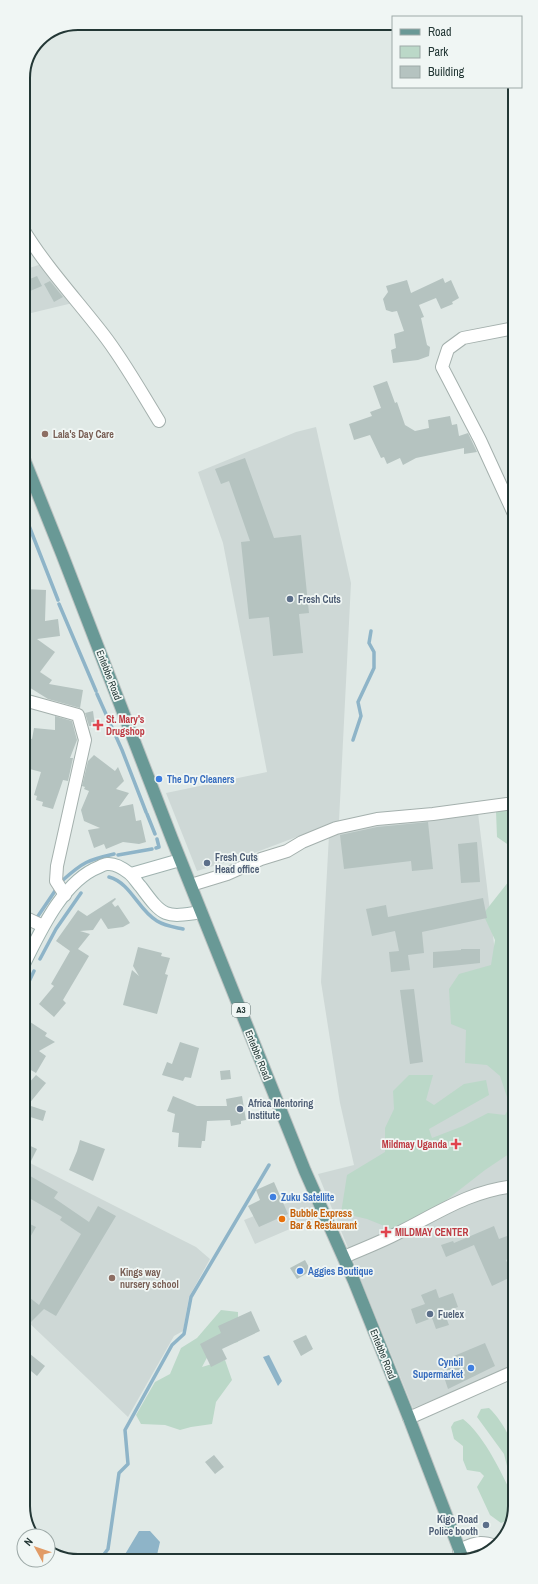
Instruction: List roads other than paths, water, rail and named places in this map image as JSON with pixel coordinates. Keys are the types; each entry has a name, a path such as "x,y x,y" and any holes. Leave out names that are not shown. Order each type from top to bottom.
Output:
{"main road":[{"name":"Entebbe Road","path":"30,474 180,860 305,1171 344,1257 409,1418 461,1554"}],"street":[{"path":"30,240 36,250 104,335 133,377 159,421"},
{"path":"508,329 463,338 448,349 442,367 480,440 508,501"},
{"path":"30,702 78,715 85,740 57,866 56,881 65,895"},
{"path":"191,885 227,874 287,851 302,842 336,828 377,819 433,814 508,804"},
{"path":"134,878 180,860"},
{"path":"30,952 43,926 74,884 94,869 107,864 121,867 134,878 155,906 169,915 178,916 201,912"},
{"path":"30,919 43,926"},
{"path":"344,1257 397,1234 457,1201 482,1192 508,1187"},
{"path":"409,1418 508,1374"},
{"path":"461,1554 475,1543 485,1542 490,1544"}],"water":[{"path":"269,1355 282,1381 278,1386 263,1357"},
{"path":"139,1531 150,1531 160,1542 157,1554 125,1554"}],"waterway":[{"path":"30,528 58,600"},
{"path":"59,604 96,691"},
{"path":"353,740 361,716 358,702 374,668 374,652 369,643 371,631"},
{"path":"97,694 122,750 146,812"},
{"path":"147,814 155,834"},
{"path":"156,848 159,847 157,839"},
{"path":"118,855 152,849"},
{"path":"63,880 86,862 114,854"},
{"path":"109,877 117,880 123,885 150,916 157,921 183,929"},
{"path":"36,919 57,888"},
{"path":"40,959 56,929 81,893"},
{"path":"30,979 34,971"},
{"path":"104,1554 108,1549 119,1473 128,1464 125,1430 172,1345 184,1334 191,1297 269,1165"}],"place":[{"name":"Lala's Day Care","path":"45,434"},
{"name":"Fresh Cuts","path":"290,599"},
{"name":"St. Mary's Drugshop","path":"98,725"},
{"name":"The Dry Cleaners","path":"159,779"},
{"name":"Fresh Cuts Head office","path":"207,863"},
{"name":"Africa Mentoring Institute","path":"240,1109"},
{"name":"Mildmay Uganda","path":"456,1144"},
{"name":"Zuku Satellite","path":"273,1197"},
{"name":"Bubble Express Bar & Restaurant","path":"282,1219"},
{"name":"MILDMAY CENTER","path":"386,1232"},
{"name":"Aggies Boutique","path":"300,1271"},
{"name":"Kings way nursery school","path":"112,1278"},
{"name":"Fuelex","path":"430,1314"},
{"name":"Cynbil Supermarket","path":"471,1368"},
{"name":"Kigo Road Police booth","path":"486,1525"}]}
